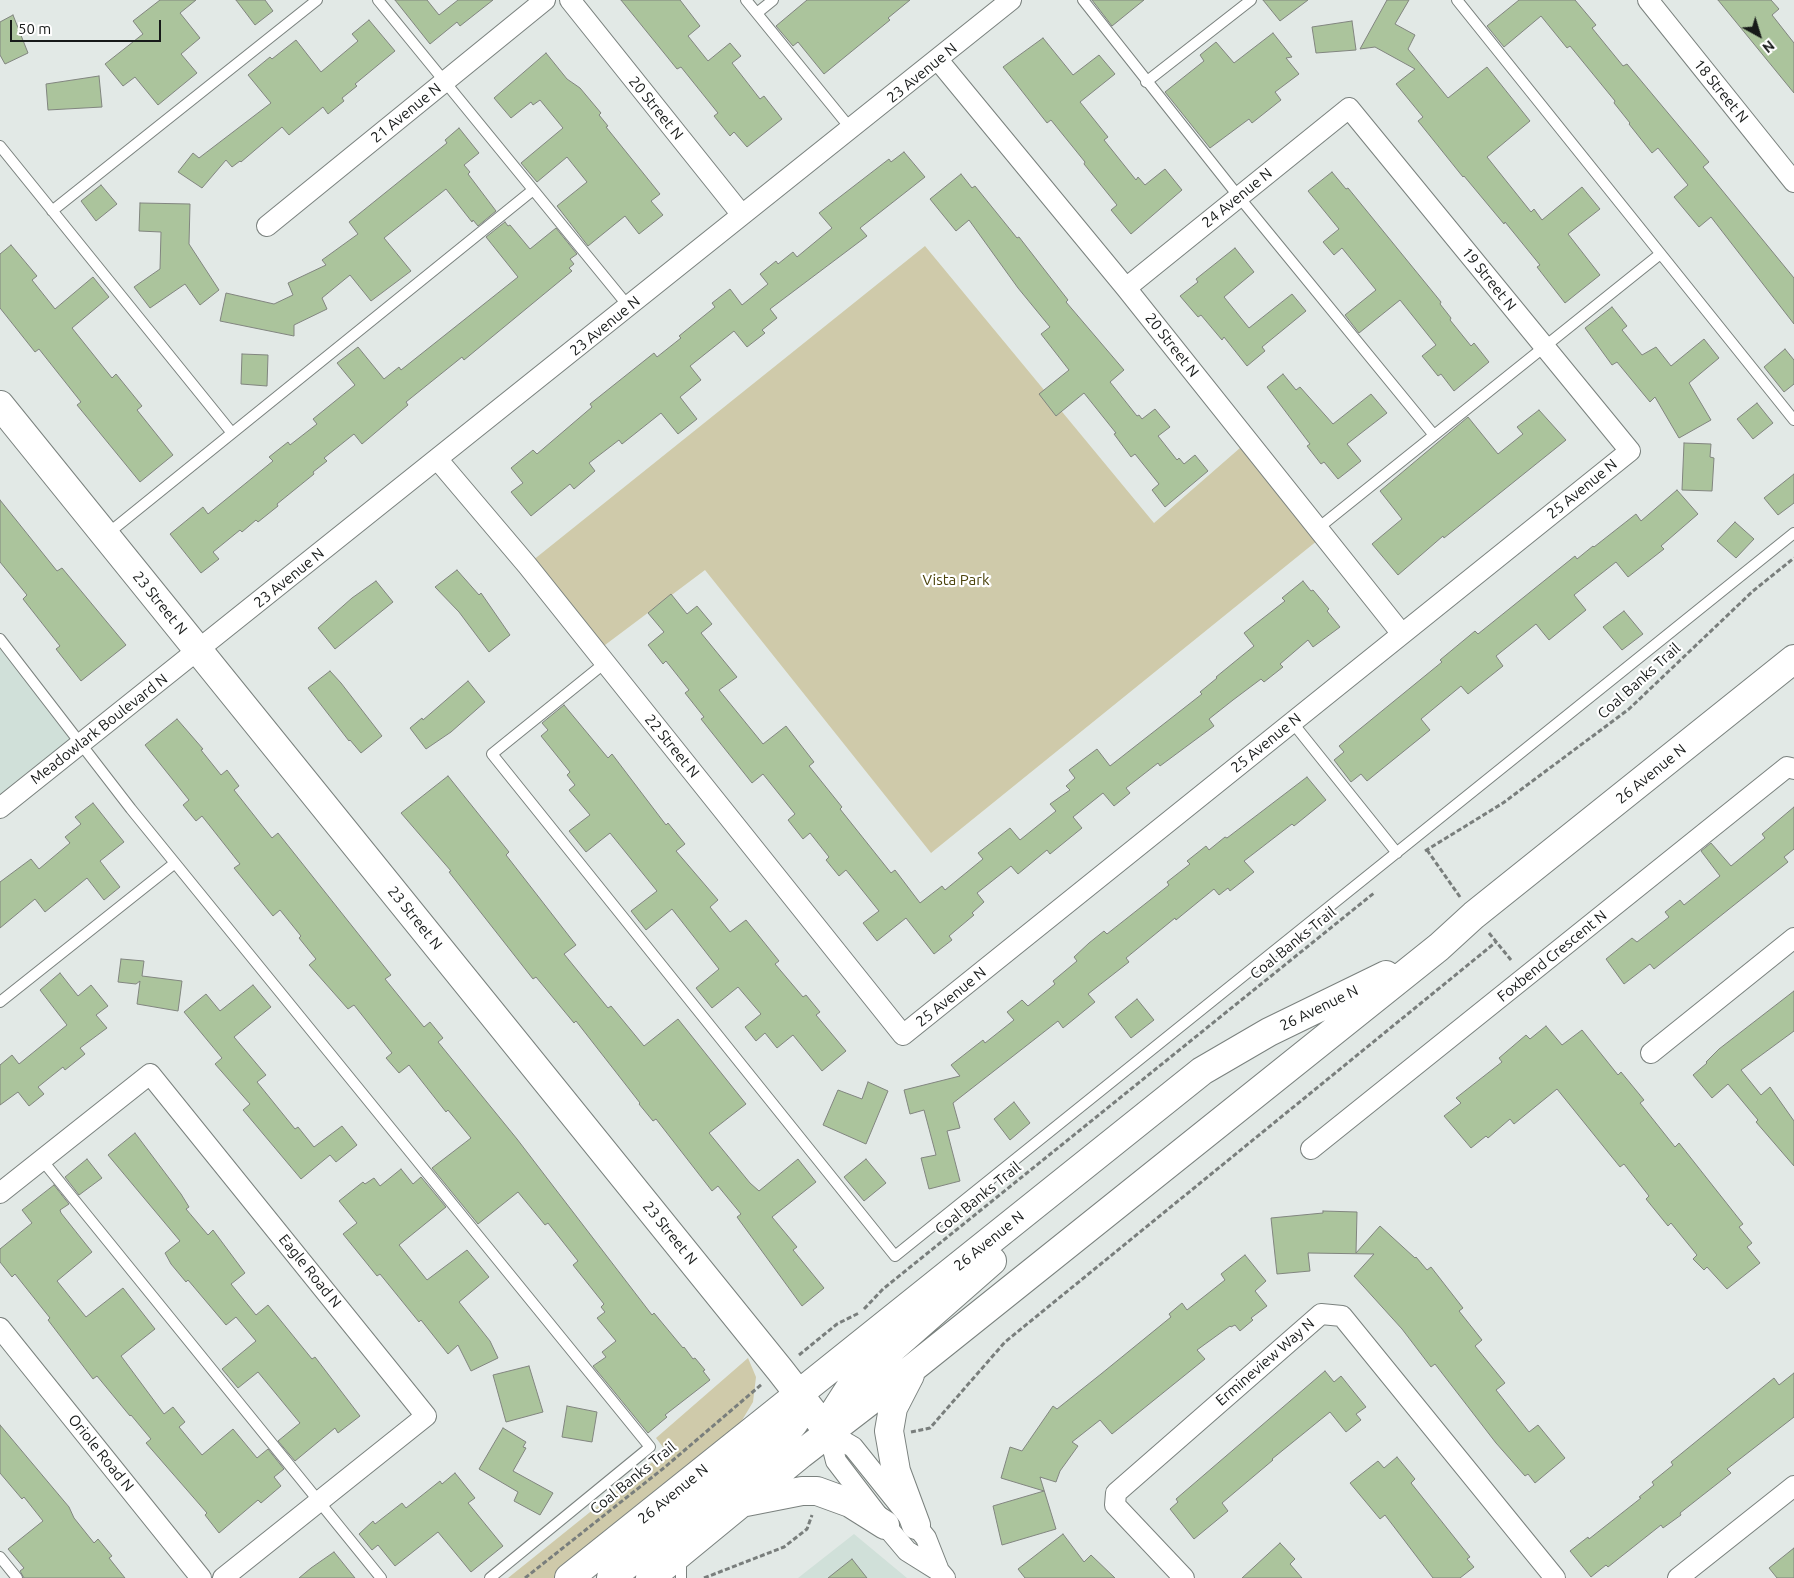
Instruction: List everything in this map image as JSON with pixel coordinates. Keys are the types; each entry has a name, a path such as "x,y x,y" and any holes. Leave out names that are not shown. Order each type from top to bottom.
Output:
{"main road":[{"name":"23 Street N","path":"0,405 799,1394 828,1433"},
{"name":"26 Avenue N","path":"650,1578 681,1566 742,1503 1439,948 1474,915 1794,659"},
{"name":"26 Avenue N","path":"569,1578 1202,1071 1270,1032 1439,948"},
{"path":"828,1433 835,1411 853,1384 1027,1229 1069,1177"},
{"path":"914,1367 893,1408 889,1431 896,1471 916,1525"},
{"path":"611,1578 785,1434 798,1415 799,1394"},
{"path":"742,1503 802,1491 817,1491 850,1503 885,1525"}],"street":[{"name":"21 Avenue N","path":"267,226 545,0"},
{"name":"20 Street N","path":"570,0 742,216"},
{"name":"23 Avenue N","path":"198,650 1011,0"},
{"name":"18 Street N","path":"1648,0 1794,182"},
{"name":"20 Street N","path":"938,60 1126,288 1402,634"},
{"name":"24 Avenue N","path":"1126,288 1348,108"},
{"name":"19 Street N","path":"1348,108 1630,450"},
{"name":"25 Avenue N","path":"903,1035 1630,450"},
{"name":"22 Street N","path":"438,460 527,564 903,1035"},
{"name":"Meadowlark Boulevard N","path":"0,808 198,650"},
{"name":"Foxbend Crescent N","path":"1311,1149 1787,767 1794,770"},
{"path":"1651,1053 1794,938"},
{"name":"Eagle Road N","path":"0,1193 150,1074 426,1416 223,1578"},
{"name":"Ermineview Way N","path":"1184,1578 1115,1505 1116,1492 1321,1314 1342,1316 1555,1578"},
{"name":"Oriole Road N","path":"0,1328 201,1578"},
{"name":"23 Street N","path":"828,1433 836,1461 885,1525 907,1551 942,1575"},
{"name":"23 Street N","path":"828,1433 853,1447 916,1525 926,1538 942,1575"},
{"path":"1678,1578 1794,1486"}],"lane":[{"path":"52,211 317,0"},
{"path":"378,0 629,307"},
{"path":"746,0 851,129"},
{"path":"757,13 773,0"},
{"path":"1083,0 1146,82 1433,434"},
{"path":"1146,82 1251,0"},
{"path":"1457,0 1794,420"},
{"path":"0,146 232,433"},
{"path":"105,536 533,190"},
{"path":"1317,529 1433,434 1545,348 1660,255"},
{"path":"606,662 492,754 894,1256 1794,534"},
{"path":"0,639 175,864 650,1447 490,1578"},
{"path":"1292,722 1397,853"},
{"path":"0,1002 175,864"},
{"path":"42,1160 380,1578"},
{"path":"0,1557 17,1578"}],"path":[{"name":"Coal Banks Trail","path":"1419,856 1503,803 1629,709 1753,591 1794,558"},
{"path":"1427,850 1466,905"},
{"name":"Coal Banks Trail","path":"807,1348 837,1324 862,1311 891,1282 1380,888"},
{"path":"1485,928 1511,960"},
{"path":"909,1432 930,1428 1004,1342 1496,942"},
{"name":"Coal Banks Trail","path":"525,1578 665,1467 752,1392"},
{"path":"704,1578 784,1547 807,1529 813,1511"}],"shaded area":[{"path":"0,640 81,742 0,808"},
{"path":"854,1534 907,1578 798,1578"}],"green space":[{"name":"Vista Park","path":"925,246 1154,523 1248,441 1323,536 931,853 705,570 597,651 527,565"},
{"path":"748,1358 756,1377 753,1402 735,1432 558,1578 508,1578 666,1451 656,1438"}],"building":[{"path":"160,0 196,0 180,13 200,38 181,54 197,73 158,105 135,77 123,86 105,64 143,34 133,21"},
{"path":"236,0 265,0 273,11 255,25"},
{"path":"395,0 427,0 439,15 458,0 493,0 460,26 457,22 430,44"},
{"path":"621,0 680,0 700,26 688,36 708,61 730,43 741,56 732,63 760,99 764,96 782,119 747,147 734,132 730,136 714,116 718,113 681,67 677,69"},
{"path":"807,0 910,0 888,18 890,20 824,74 798,42 793,46 776,26"},
{"path":"1092,0 1144,0 1112,26"},
{"path":"1263,0 1308,0 1280,21"},
{"path":"1387,0 1409,0 1395,24 1415,35 1408,49 1448,98 1487,67 1530,121 1487,157 1531,212 1534,209 1542,220 1582,187 1600,209 1568,234 1600,275 1565,303 1537,267 1540,265 1505,222 1504,224 1463,177 1418,121 1423,117 1396,84 1415,69 1375,47 1360,49"},
{"path":"1519,0 1575,0 1596,25 1592,28 1623,66 1627,64 1709,162 1703,167 1794,278 1794,324 1711,217 1699,227 1674,197 1688,185 1658,148 1652,153 1614,103 1615,101 1570,46 1567,48 1541,16 1504,47 1487,26"},
{"path":"1718,0 1771,0 1779,9 1772,15 1794,43 1794,93"},
{"path":"13,15 28,53 5,64 0,55 0,22"},
{"path":"369,20 395,51 355,84 357,86 342,98 344,101 328,114 323,107 289,135 282,127 241,162 232,167 226,160 202,188 178,172 193,153 199,158 271,103 248,75 270,57 272,59 296,40 321,72 358,41 352,34"},
{"path":"1352,21 1356,50 1316,53 1312,27"},
{"path":"1273,33 1292,57 1286,58 1299,74 1275,92 1281,100 1252,123 1249,119 1210,148 1165,92 1204,61 1200,55 1216,42 1234,63"},
{"path":"1043,38 1073,75 1099,55 1115,74 1080,102 1108,137 1104,140 1136,180 1138,177 1145,185 1165,169 1182,190 1131,234 1111,210 1117,205 1084,164 1085,162 1051,120 1047,123 1003,67"},
{"path":"546,53 567,79 580,88 601,113 599,115 608,126 606,127 660,194 651,201 663,215 639,234 625,216 588,246 557,206 587,182 567,157 537,182 521,163 563,128 540,100 533,105 531,102 511,118 494,98"},
{"path":"99,76 102,107 48,110 46,84"},
{"path":"459,128 479,153 464,165 470,172 468,174 496,211 478,226 473,220 472,222 446,189 384,238 411,271 371,301 350,275 322,298 327,309 294,325 294,336 220,321 226,293 274,304 293,295 288,283 326,265 322,260 358,234 349,222 447,143 445,140"},
{"path":"904,152 925,177 860,228 867,236 770,309 777,318 762,330 765,333 747,347 734,331 690,366 701,380 680,397 697,419 678,434 661,413 622,444 619,440 589,463 595,471 574,489 570,484 531,516 511,492 523,483 511,468 533,450 537,454 592,407 590,404 654,353 657,357 681,338 679,336 715,307 712,303 730,289 742,305 768,284 760,274 776,261 778,264 793,252 797,257 832,228 819,213 889,159 891,162"},
{"path":"1332,172 1346,189 1348,188 1441,302 1440,304 1451,318 1450,320 1471,346 1474,343 1489,362 1454,391 1441,374 1438,376 1422,356 1436,345 1400,300 1359,333 1345,315 1376,290 1342,248 1334,255 1323,242 1339,229 1308,191"},
{"path":"961,174 972,188 975,186 1017,238 1019,237 1068,300 1066,302 1124,370 1110,382 1137,416 1139,415 1142,419 1155,409 1170,427 1158,436 1177,460 1179,458 1184,464 1195,455 1208,471 1165,507 1152,490 1159,484 1135,454 1131,457 1114,434 1116,433 1084,393 1056,416 1039,394 1069,370 1041,334 1050,327 1018,288 969,220 956,231 930,199"},
{"path":"101,185 117,204 96,221 81,201"},
{"path":"140,203 190,204 189,244 219,290 200,305 185,284 150,308 134,287 160,269 161,232 139,231"},
{"path":"505,222 508,226 510,225 530,249 556,228 577,254 570,259 574,264 569,268 572,271 464,360 462,357 406,402 408,405 362,444 354,434 324,458 327,461 277,504 278,506 258,522 256,520 242,532 240,530 213,552 219,559 201,573 170,534 203,507 208,514 273,461 269,457 288,442 290,445 317,424 313,419 355,385 337,363 358,347 384,379 399,367 401,370 518,277 486,237"},
{"path":"11,245 37,276 32,280 55,309 93,277 109,297 72,328 112,378 116,374 142,406 137,410 173,455 140,482 77,405 81,402 39,349 35,352 0,308 0,254"},
{"path":"1235,248 1254,272 1224,297 1249,328 1292,294 1306,311 1262,347 1265,351 1247,366 1224,337 1222,340 1201,315 1198,317 1180,296 1198,282 1196,279"},
{"path":"1612,307 1627,326 1622,330 1642,355 1656,347 1671,366 1704,339 1719,358 1689,383 1711,420 1679,438 1655,397 1650,402 1617,362 1612,365 1585,328"},
{"path":"1785,349 1794,360 1794,384 1784,392 1764,367"},
{"path":"242,354 268,355 267,386 241,384"},
{"path":"1283,374 1296,390 1300,387 1333,424 1371,394 1387,413 1347,444 1361,461 1338,479 1324,462 1321,464 1307,446 1310,444 1267,387"},
{"path":"1757,403 1773,423 1753,439 1737,419"},
{"path":"1539,410 1566,440 1444,538 1443,536 1398,575 1372,544 1402,519 1380,491 1468,417 1498,454 1523,434 1517,427"},
{"path":"1684,443 1711,444 1710,457 1714,458 1712,491 1682,490"},
{"path":"1794,474 1794,503 1778,515 1764,498"},
{"path":"1677,490 1698,514 1661,546 1664,549 1628,577 1616,562 1574,595 1586,610 1549,640 1536,624 1496,656 1503,666 1468,694 1461,686 1421,719 1430,730 1367,781 1361,774 1351,782 1334,760 1344,752 1339,746 1442,662 1440,660 1475,631 1478,634 1575,556 1577,559 1636,514 1641,521"},
{"path":"0,500 57,571 62,568 126,645 81,681 56,649 60,646 23,599 27,595 0,562"},
{"path":"1735,522 1754,539 1736,558 1717,541"},
{"path":"457,570 479,595 481,593 510,635 489,652 459,612 435,587"},
{"path":"376,581 393,602 335,649 318,628 352,598"},
{"path":"1303,581 1329,609 1327,611 1340,627 1313,647 1308,640 1280,664 1283,667 1264,682 1261,679 1209,719 1214,726 1160,766 1158,763 1126,788 1130,793 1114,806 1103,793 1073,817 1082,828 1050,854 1047,850 1018,874 1011,866 977,893 984,902 972,913 974,915 949,936 952,940 934,954 906,918 877,941 863,923 879,911 846,870 839,876 826,860 829,857 810,833 803,839 788,820 795,814 763,774 752,783 701,719 704,717 685,693 689,690 666,661 663,664 648,645 664,632 648,613 671,594 687,614 697,606 712,624 701,633 737,677 719,690 763,744 786,726 814,762 809,766 842,807 840,809 891,873 895,870 920,903 942,886 945,890 983,859 978,853 1010,828 1020,840 1056,811 1050,804 1070,790 1066,786 1075,778 1069,770 1097,749 1110,766 1202,694 1200,692 1216,677 1254,646 1244,633 1285,601 1282,598"},
{"path":"1624,611 1643,634 1622,650 1603,627"},
{"path":"330,671 382,736 361,753 349,741 308,688"},
{"path":"468,681 485,702 451,732 426,749 410,728 422,718 423,720"},
{"path":"564,705 608,758 612,754 666,825 668,823 685,844 676,851 718,900 710,907 730,932 746,920 779,961 775,964 803,997 806,995 820,1012 816,1015 846,1051 822,1071 793,1035 777,1048 765,1033 756,1041 745,1027 761,1014 738,987 712,1008 696,988 719,969 672,909 646,930 631,911 657,891 610,833 586,852 569,831 590,815 569,790 575,785 567,775 570,772 541,736 548,730 542,723"},
{"path":"177,719 203,749 201,750 221,775 227,770 239,786 234,790 260,823 272,838 278,833 391,975 385,979 424,1027 430,1022 443,1038 438,1042 517,1139 652,1315 654,1313 683,1348 705,1370 703,1371 710,1380 665,1415 667,1417 648,1433 593,1366 606,1357 602,1352 616,1341 597,1318 605,1312 601,1307 604,1304 573,1265 578,1261 548,1223 545,1225 518,1192 478,1224 432,1168 471,1138 448,1110 446,1112 409,1065 399,1073 386,1058 392,1053 354,1005 348,1009 309,965 316,959 299,938 301,936 280,910 273,916 234,868 240,864 202,816 196,821 183,805 189,800 145,745"},
{"path":"448,776 509,852 506,855 576,945 564,954 608,1008 611,1006 644,1046 678,1019 746,1104 709,1133 750,1183 759,1191 798,1159 816,1182 772,1217 797,1247 793,1250 824,1288 802,1306 737,1217 741,1214 718,1186 712,1191 656,1119 653,1121 639,1104 576,1021 574,1023 536,977 533,979 449,872 451,871 401,813"},
{"path":"1307,777 1326,800 1294,826 1292,824 1244,861 1254,872 1230,891 1228,888 1219,895 1214,889 1176,920 1175,918 1126,958 1129,962 1088,994 1095,1002 1063,1028 1058,1021 953,1103 960,1128 947,1131 960,1181 929,1189 921,1158 936,1155 924,1110 910,1114 904,1090 960,1076 951,1065 983,1040 985,1043 1014,1020 1007,1012 1022,1000 1028,1006 1055,984 1053,981 1077,961 1074,957 1089,943 1104,931 1107,934 1169,885 1167,882 1190,864 1187,861 1206,846 1209,850 1225,837 1227,838"},
{"path":"93,803 124,842 100,861 120,887 104,900 87,878 45,912 35,899 0,928 0,882 31,859 39,869 70,843 65,837 81,824 75,817"},
{"path":"1794,807 1794,849 1784,857 1788,862 1654,969 1650,964 1624,984 1606,959 1632,938 1637,942 1669,917 1665,912 1680,900 1684,905 1720,876 1701,851 1711,843 1731,866 1765,838 1762,834"},
{"path":"121,959 144,961 142,976 182,981 178,1011 137,1004 140,981 136,984 118,982"},
{"path":"60,973 78,996 91,985 108,1006 96,1015 107,1028 80,1048 85,1054 65,1070 63,1067 38,1087 44,1094 29,1106 18,1092 0,1105 0,1065 12,1055 19,1064 67,1025 40,990"},
{"path":"253,985 271,1007 234,1037 266,1075 257,1082 295,1129 298,1127 314,1147 342,1126 357,1145 336,1162 330,1155 301,1179 243,1110 250,1104 215,1064 222,1058 184,1012 206,994 220,1011"},
{"path":"1794,991 1794,1031 1741,1070 1761,1095 1770,1087 1794,1121 1794,1166 1756,1122 1758,1120 1728,1084 1712,1098 1693,1075 1719,1049"},
{"path":"1137,999 1154,1020 1131,1038 1115,1017"},
{"path":"1546,1026 1562,1045 1582,1030 1618,1075 1621,1072 1644,1100 1640,1103 1675,1147 1679,1143 1743,1224 1739,1227 1752,1243 1747,1247 1760,1263 1727,1289 1707,1267 1704,1270 1693,1259 1697,1255 1671,1223 1668,1226 1646,1199 1649,1196 1624,1164 1620,1167 1557,1089 1514,1124 1510,1119 1488,1138 1486,1136 1471,1148 1444,1116 1461,1103 1456,1098 1502,1062 1499,1058 1526,1035 1530,1039"},
{"path":"868,1082 888,1091 866,1144 823,1125 838,1090 862,1099"},
{"path":"1014,1102 1030,1123 1010,1140 994,1119"},
{"path":"135,1133 181,1194 189,1207 186,1209 208,1235 213,1230 245,1273 231,1284 256,1315 268,1305 312,1359 315,1357 360,1416 338,1433 335,1428 295,1461 278,1441 300,1423 258,1372 238,1388 222,1369 256,1341 236,1317 226,1325 188,1280 186,1282 171,1264 165,1253 180,1241 108,1155"},
{"path":"87,1159 102,1178 79,1195 65,1177"},
{"path":"866,1159 886,1183 864,1201 844,1177"},
{"path":"401,1169 413,1184 421,1177 446,1207 399,1245 427,1280 467,1250 489,1277 459,1302 490,1341 498,1358 471,1371 458,1345 448,1354 380,1274 377,1276 343,1234 357,1223 339,1201 363,1182 365,1184 374,1178 380,1186"},
{"path":"54,1185 69,1204 60,1210 61,1213 92,1252 57,1281 86,1317 123,1288 155,1329 121,1356 164,1414 173,1407 185,1422 179,1427 202,1455 233,1429 257,1458 268,1449 284,1469 274,1477 281,1486 261,1503 258,1500 219,1533 205,1515 207,1513 146,1443 151,1439 97,1376 93,1379 48,1320 50,1318 15,1274 12,1277 0,1262 0,1249 32,1223 22,1210"},
{"path":"1323,1211 1357,1212 1356,1253 1380,1226 1416,1257 1427,1270 1431,1267 1463,1308 1459,1311 1482,1340 1475,1346 1505,1383 1496,1390 1529,1432 1538,1425 1565,1458 1535,1483 1528,1474 1525,1476 1496,1443 1435,1364 1431,1367 1402,1329 1354,1276 1374,1254 1308,1253 1310,1271 1277,1274 1271,1218 1323,1213"},
{"path":"1245,1255 1266,1281 1255,1291 1267,1306 1251,1318 1253,1320 1240,1331 1235,1325 1230,1326 1197,1350 1205,1359 1112,1434 1100,1420 1072,1442 1078,1446 1060,1471 1056,1482 1040,1477 1056,1529 1002,1545 993,1506 1044,1491 1001,1478 1010,1447 1022,1451 1053,1406 1057,1409 1101,1374 1171,1317 1169,1314 1182,1303 1187,1310 1225,1280 1221,1274"},
{"path":"529,1366 543,1412 506,1422 493,1375"},
{"path":"1325,1371 1334,1382 1341,1376 1366,1407 1356,1414 1361,1420 1346,1432 1330,1412 1222,1503 1228,1511 1194,1539 1170,1509 1178,1502 1176,1499"},
{"path":"1794,1373 1794,1417 1727,1469 1731,1473 1680,1513 1681,1515 1663,1528 1661,1525 1608,1567 1606,1565 1591,1577 1570,1551 1588,1537 1589,1539 1641,1498 1639,1497 1654,1485 1652,1482 1673,1465 1671,1462 1774,1378 1779,1385"},
{"path":"567,1406 597,1412 592,1442 562,1437"},
{"path":"0,1425 69,1507 74,1518 94,1543 98,1539 112,1556 109,1558 125,1578 24,1578 20,1571 24,1568 8,1549 43,1521 24,1497 22,1499 0,1473"},
{"path":"503,1428 526,1442 523,1447 526,1448 513,1471 553,1493 540,1515 514,1501 518,1492 479,1469"},
{"path":"1397,1457 1415,1479 1411,1483 1470,1557 1467,1559 1474,1567 1460,1578 1433,1578 1385,1515 1380,1519 1350,1483 1378,1461 1384,1468"},
{"path":"455,1473 475,1498 468,1503 503,1546 471,1572 438,1532 395,1566 378,1545 372,1550 359,1534 373,1521 375,1524 402,1503 406,1508 440,1481 442,1484"},
{"path":"1063,1534 1084,1562 1091,1555 1115,1578 1025,1578 1018,1569"},
{"path":"1280,1543 1295,1559 1290,1564 1302,1578 1242,1578"},
{"path":"1794,1548 1794,1578 1777,1578 1769,1568"},
{"path":"334,1552 355,1578 299,1578 311,1568"},
{"path":"852,1559 867,1578 828,1578"}]}
